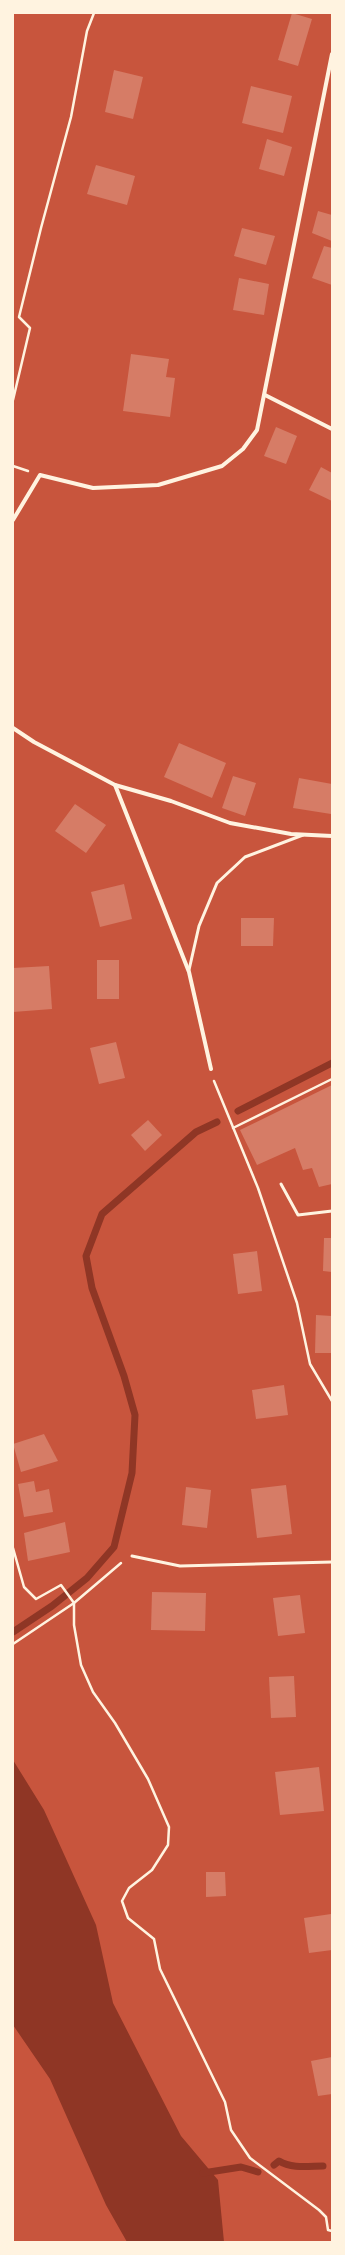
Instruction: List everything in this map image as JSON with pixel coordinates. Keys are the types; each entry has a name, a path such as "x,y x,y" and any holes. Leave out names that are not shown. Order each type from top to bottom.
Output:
{"street":[{"path":"13,520 40,474 93,488 158,485 203,473 222,466 242,449 257,430 332,54"},
{"path":"265,395 332,429"},
{"path":"13,728 34,742 115,785 171,801 230,823 303,835 332,836"},
{"path":"115,785 188,972 211,1069"}],"lane":[{"path":"188,972 199,926 217,883 245,857 303,835"},
{"path":"281,1184 298,1214 332,1211"},
{"path":"132,1556 180,1566 332,1562"}],"path":[{"path":"13,400 30,328 19,317 71,117 87,31 94,13"},
{"path":"211,1069 217,1092 258,1188 297,1303 310,1364 332,1400"},
{"path":"233,1128 332,1079"},
{"path":"13,1548 24,1587 36,1600 61,1585 74,1603 74,1625 81,1666 93,1692 115,1723 148,1778 168,1828 168,1845 152,1870 129,1888 122,1900 128,1918 154,1939 160,1969 225,2102 231,2130 250,2158 319,2210 326,2217 328,2230 332,2231"},
{"path":"13,1644 74,1603 108,1573 132,1556"}],"shaded area":[{"path":"13,1760 44,1810 96,1925 113,2003 181,2136 218,2180 224,2242 127,2242 106,2205 50,2079 13,2025"}],"building":[{"path":"292,13 312,19 298,66 278,60"},
{"path":"114,70 143,77 133,119 105,112"},
{"path":"251,86 292,96 283,133 242,123"},
{"path":"267,139 292,147 284,176 259,169"},
{"path":"96,165 135,176 127,205 87,194"},
{"path":"318,211 332,215 332,241 312,233"},
{"path":"242,228 275,236 266,265 234,256"},
{"path":"324,246 332,248 332,285 312,278"},
{"path":"239,278 269,284 264,315 233,310"},
{"path":"131,354 169,359 166,377 175,378 170,417 123,411"},
{"path":"276,427 297,436 286,464 264,456"},
{"path":"321,467 332,473 332,501 309,490"},
{"path":"179,743 226,763 212,798 164,777"},
{"path":"233,776 256,783 245,816 222,808"},
{"path":"299,778 332,784 331,814 293,808"},
{"path":"75,804 106,825 86,853 55,831"},
{"path":"124,884 132,919 100,927 91,892"},
{"path":"241,918 274,918 273,946 241,946"},
{"path":"97,960 119,960 119,999 97,999"},
{"path":"49,966 52,1009 13,1012 13,968"},
{"path":"116,1042 125,1078 99,1084 90,1048"},
{"path":"332,1085 332,1184 319,1187 312,1168 303,1170 295,1148 257,1165 240,1130"},
{"path":"148,1120 162,1135 145,1151 131,1135"},
{"path":"324,1238 332,1238 332,1272 323,1271"},
{"path":"257,1251 262,1291 238,1294 233,1254"},
{"path":"316,1315 332,1316 332,1353 315,1353"},
{"path":"284,1385 288,1415 256,1419 252,1390"},
{"path":"44,1434 58,1461 21,1472 13,1444"},
{"path":"34,1481 36,1492 49,1489 53,1512 24,1517 18,1484"},
{"path":"286,1485 292,1534 257,1538 251,1489"},
{"path":"186,1487 211,1490 207,1528 182,1525"},
{"path":"65,1522 70,1552 28,1561 24,1533"},
{"path":"152,1592 206,1593 205,1631 151,1630"},
{"path":"300,1595 305,1633 278,1636 273,1598"},
{"path":"294,1676 296,1717 271,1718 269,1677"},
{"path":"319,1767 324,1811 280,1815 275,1772"},
{"path":"206,1872 225,1872 226,1896 206,1897"},
{"path":"331,1914 332,1950 309,1953 304,1918"},
{"path":"332,2057 332,2094 318,2096 311,2061"}],"waterway":[{"path":"238,1111 332,1063"},
{"path":"13,1632 52,1606 87,1578 114,1547 132,1473 135,1415 124,1376 92,1288 86,1256 102,1214 196,1132 217,1122"},
{"path":"274,2165 279,2161 284,2164 295,2166 323,2166"},
{"path":"203,2173 241,2167 258,2172"}]}
